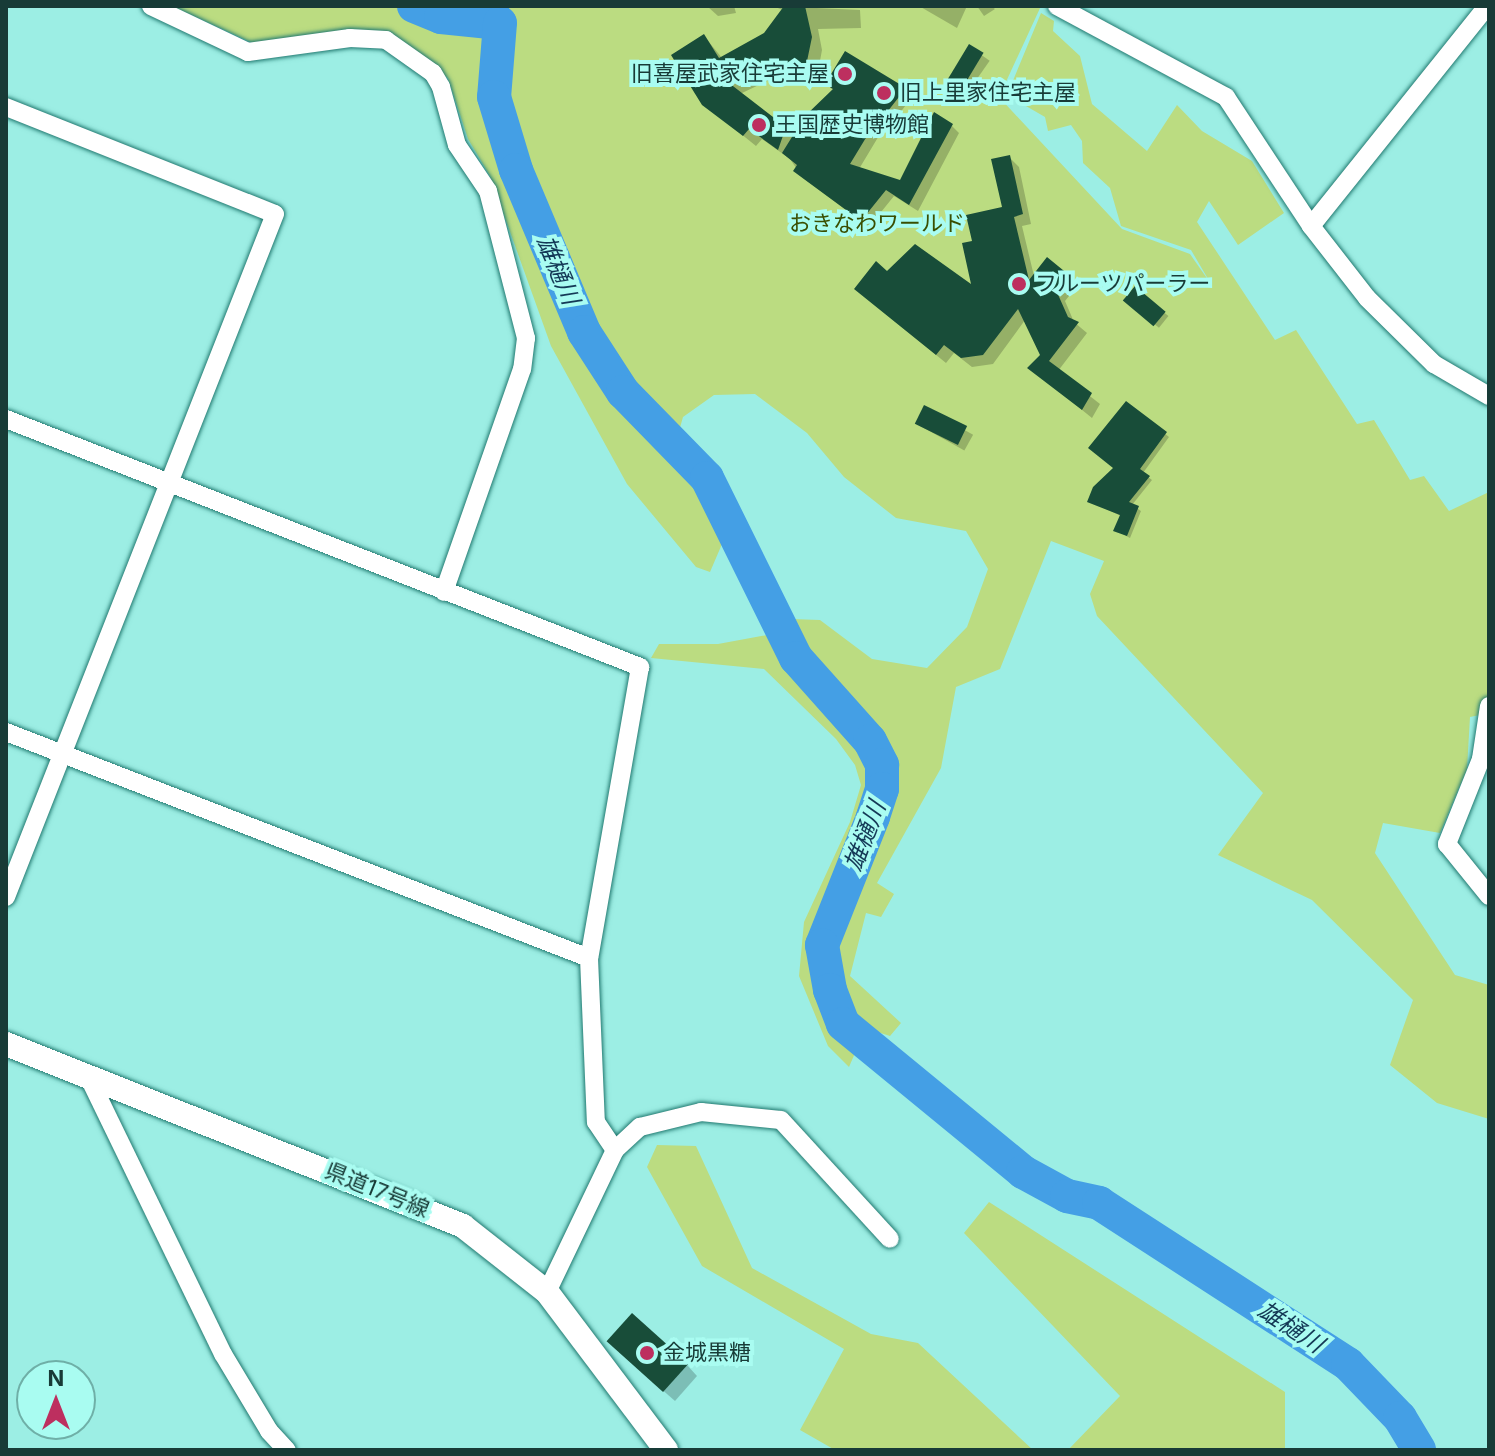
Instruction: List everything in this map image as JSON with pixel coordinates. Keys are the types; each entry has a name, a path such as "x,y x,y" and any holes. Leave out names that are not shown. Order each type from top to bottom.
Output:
{"main road":[{"name":"県道17号線","path":"6,1044 463,1226 547,1292 666,1450"}],"street":[{"path":"151,6 248,52 350,38 386,40 433,73 441,87 457,145 488,191 526,338 522,369 444,592"},
{"path":"1057,6 1092,12 1226,97 1311,226 1367,298 1434,364 1489,396"},
{"path":"1311,226 1487,6"},
{"path":"6,107 275,214 6,897"},
{"path":"6,419 640,667 589,958 596,1122 615,1150"},
{"path":"1489,706 1481,759 1447,844 1489,896"},
{"path":"6,732 589,958"},
{"path":"88,1076 223,1354 269,1431 287,1450"},
{"path":"547,1292 615,1150 640,1127 701,1112 781,1120 890,1239"}],"green space":[{"name":"おきなわワールド","path":"172,6 1041,6 999,97 1122,229 1190,254 1211,284 1191,250 1121,226 1110,188 1083,163 1082,141 1071,125 1048,131 1045,117 1007,95 1041,13 1054,21 1053,31 1080,56 1092,104 1147,151 1177,105 1202,131 1252,161 1284,213 1238,245 1209,201 1197,222 1275,340 1296,330 1357,424 1374,420 1410,480 1424,476 1449,511 1489,492 1489,695 1480,715 1470,717 1467,769 1440,833 1383,823 1375,853 1455,975 1489,985 1489,1119 1437,1103 1390,1065 1413,1000 1312,900 1218,855 1263,793 1097,616 1090,594 1104,561 1051,541 1000,669 956,687 941,768 877,883 894,894 881,917 866,913 850,976 901,1023 890,1036 862,1027 822,984 820,1006 855,1053 849,1067 828,1046 799,976 804,922 850,822 861,785 855,765 836,739 764,669 651,658 659,644 718,644 767,635 791,619 820,620 872,659 927,668 967,627 988,569 966,531 896,518 844,477 807,433 755,394 714,395 683,417 679,431 714,463 725,537 710,572 696,567 627,484 551,346 490,176 468,139 448,78 389,31 253,43"},
{"path":"657,1145 696,1146 752,1268 871,1334 918,1343 1033,1450 835,1450 800,1430 844,1349 702,1266 647,1167"},
{"path":"989,1202 1285,1392 1285,1450 1068,1450 1120,1396 964,1233"}],"building":[{"path":"784,6 805,6 812,37 806,66 774,61 729,83 786,127 778,150 749,129 743,136 702,105 671,55 704,34 719,58 764,33"},
{"path":"969,44 984,53 960,91 946,83"},
{"path":"845,51 906,88 884,116 881,113 850,164 900,180 934,112 953,124 909,205 886,190 861,221 793,171 797,165 782,153 805,116 833,89 825,84"},
{"path":"1010,155 1023,214 1014,217 1029,280 1047,257 1069,275 1056,290 1068,317 1079,322 1049,361 1092,393 1082,410 1027,368 1040,355 1018,309 983,355 961,358 944,345 936,355 854,289 876,261 887,271 915,244 971,284 962,243 972,241 966,215 1002,207 991,159"},
{"path":"1135,286 1166,312 1153,326 1123,301"},
{"path":"1126,401 1167,432 1140,469 1150,476 1129,502 1139,506 1127,536 1113,531 1120,515 1087,502 1093,487 1113,468 1088,448"},
{"path":"924,405 967,426 958,445 915,424"},
{"name":"金城黒糖","path":"632,1313 688,1364 663,1392 607,1341"}],"waterway":[{"name":"雄樋川","path":"414,6 441,17 500,23 494,97 516,170 584,332 623,392 707,478 796,658 870,741 882,765 882,789 873,817 822,945 830,990 843,1024 1023,1172 1067,1196 1099,1203 1348,1364 1400,1418 1419,1450"},
{"path":"500,23 507,6"}],"place":[{"name":"旧喜屋武家住宅主屋","path":"845,74"},
{"name":"旧上里家住宅主屋","path":"884,93"},
{"name":"王国歴史博物館","path":"759,125"},
{"name":"フルーツパーラー","path":"1019,284"},
{"name":"金城黒糖","path":"647,1353"}]}
